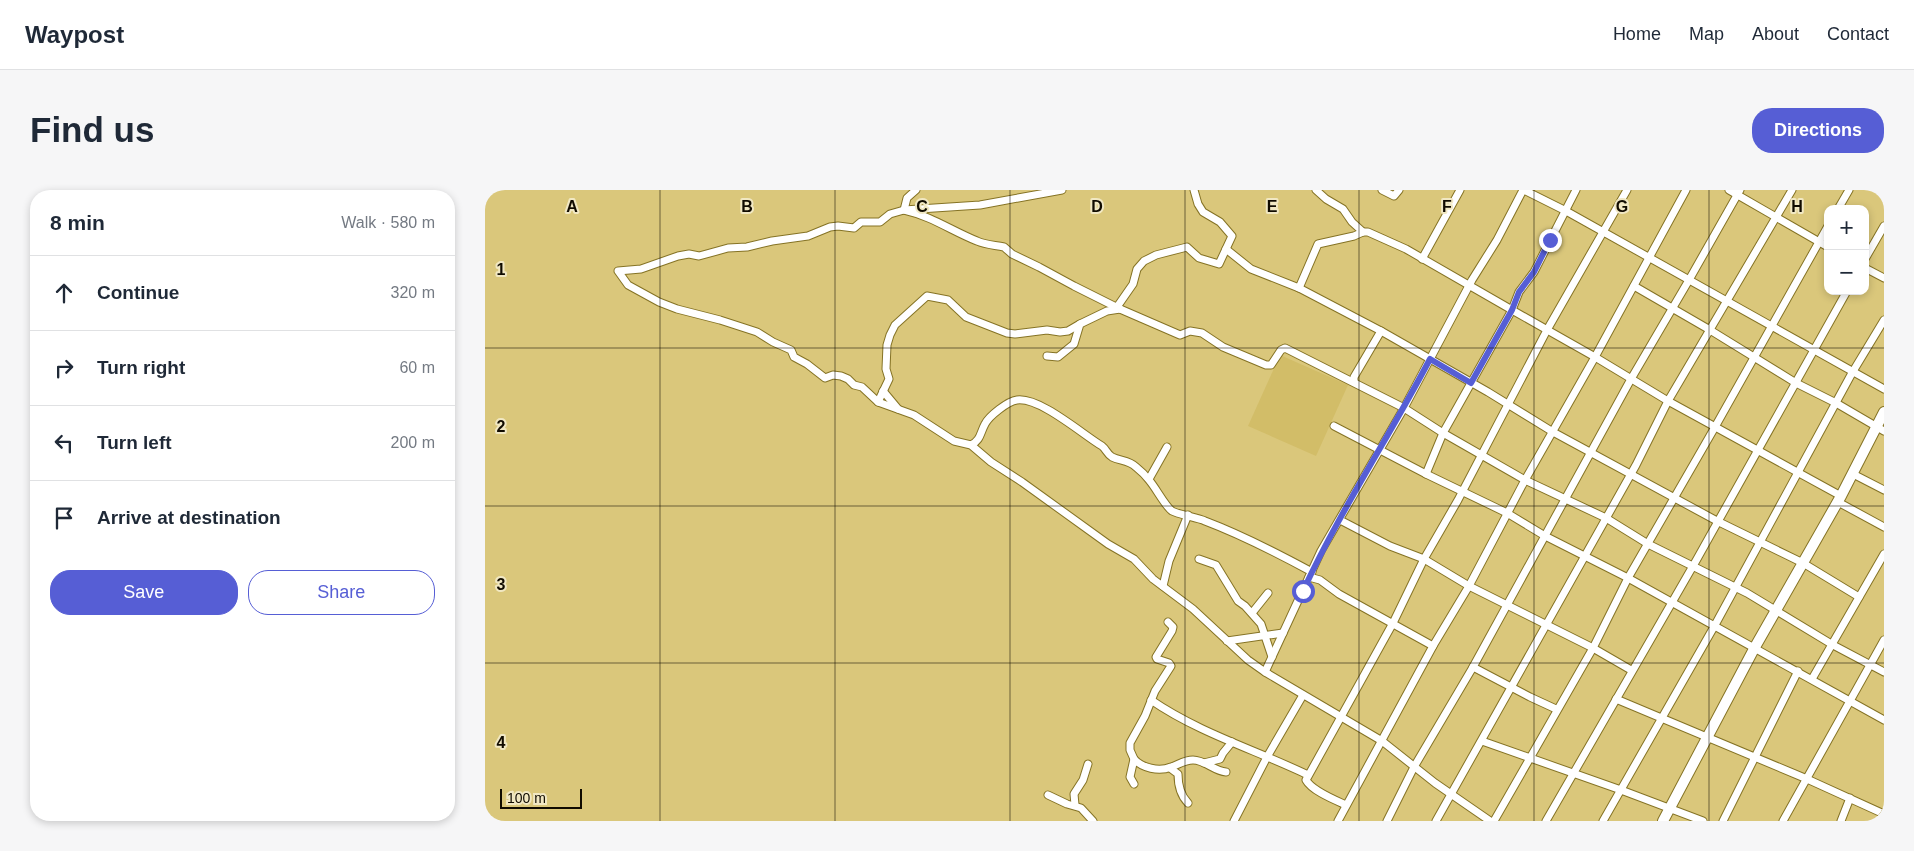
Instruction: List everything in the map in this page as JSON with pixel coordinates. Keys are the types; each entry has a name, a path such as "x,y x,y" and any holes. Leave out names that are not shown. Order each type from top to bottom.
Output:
{"street":[{"path":"904,210 907,198 916,190"},
{"path":"1062,190 980,206 904,210 890,214 880,222 861,222 854,228 829,227 808,236 747,247 728,248 699,256 689,254 678,256 641,269 618,271 628,285 659,302 757,332 791,350 794,357 807,364 826,379 833,375 848,379 854,386 862,388 878,402 914,416 954,441 971,445 991,462 1101,539 1134,559 1145,572 1193,609 1248,660 1303,695 1382,741 1451,795 1490,821"},
{"path":"878,402 889,379 886,369 887,345 890,335 895,325 927,296 948,300 967,317 1007,333 1047,330 1060,332 1068,331 1102,313 1119,308 1133,284 1137,269 1144,261 1156,255 1187,247 1199,258 1219,264 1232,236 1220,222 1203,212 1198,204 1194,190"},
{"path":"1316,190 1326,199 1343,209 1352,222 1363,232"},
{"path":"1382,190 1394,196 1399,190"},
{"path":"1422,259 1460,190"},
{"path":"1265,672 1311,574 1523,190 1566,211 1884,389"},
{"path":"1426,474 1443,433 1512,310 1519,292 1534,272 1576,190"},
{"path":"1346,805 1308,784 1306,780 1308,775 1393,623 1424,560 1509,405 1547,330 1627,190"},
{"path":"1338,821 1686,190"},
{"path":"1729,190 1738,192 1824,245"},
{"path":"1436,821 1631,474 1669,401 1792,190"},
{"path":"1840,205 1849,190"},
{"path":"1387,821 1414,767 1473,667 1631,379 1673,309 1738,192"},
{"path":"904,210 923,214 977,242 1004,247 1012,254 1074,286 1180,335 1190,332 1202,333 1223,347 1266,365 1271,365 1281,350 1285,348 1404,408 1443,433 1525,480 1606,518 1648,544 1734,587 1884,672"},
{"path":"1869,252 1884,226"},
{"path":"1299,288 1318,244 1354,236 1363,232 1371,233 1470,285 1669,401 1799,472 1884,528"},
{"path":"1494,821 1531,759 1556,709 1593,648 1628,578 1755,358 1824,232"},
{"path":"1225,250 1251,269 1299,288 1381,331 1553,432 1717,522 1803,563 1859,597"},
{"path":"1869,270 1884,278"},
{"path":"1634,286 1797,383 1880,429"},
{"path":"1546,821 1797,383 1813,350 1845,295"},
{"path":"1603,821 1715,625 1734,587 1884,320"},
{"path":"1047,356 1058,357 1071,347 1076,339 1076,333 1080,324"},
{"path":"1354,382 1354,377 1381,331"},
{"path":"873,396 883,391"},
{"path":"883,391 898,409"},
{"path":"971,445 979,440 984,426 992,414 1017,400 1035,402 1047,411 1056,414 1095,443 1104,447 1112,457 1133,463 1149,479 1172,510 1264,545 1339,594 1433,646"},
{"path":"1663,821 1755,647 1880,429 1884,412"},
{"path":"1334,426 1426,474 1507,513 1545,536 1715,625 1884,720"},
{"path":"1149,479 1167,447"},
{"path":"1853,474 1884,490"},
{"path":"1163,586 1169,561 1188,515"},
{"path":"1340,520 1390,546 1424,560 1469,586 1593,648 1631,670"},
{"path":"1812,679 1884,554"},
{"path":"1199,559 1216,565 1238,601 1261,624 1272,657"},
{"path":"1252,613 1268,592"},
{"path":"1168,622 1173,627 1172,631 1156,657 1169,663 1171,666 1151,700 1145,716 1130,743 1130,750 1134,759 1143,766 1149,768 1170,768 1177,772 1181,792 1188,803"},
{"path":"1227,640 1283,633"},
{"path":"1783,821 1884,640"},
{"path":"1473,667 1556,709"},
{"path":"1723,821 1779,713 1798,671"},
{"path":"1234,821 1267,757 1303,695"},
{"path":"1615,699 1709,737 1884,814"},
{"path":"1151,700 1195,725 1308,775"},
{"path":"1204,763 1220,759 1223,752 1232,742"},
{"path":"1481,742 1621,790 1703,821"},
{"path":"1134,759 1129,777 1134,784"},
{"path":"1170,768 1176,763 1192,760 1204,763 1218,771 1226,772"},
{"path":"1075,805 1074,794 1083,780 1088,764"},
{"path":"1334,800 1344,798 1355,788"},
{"path":"1049,795 1067,804 1081,808 1093,821"},
{"path":"1841,821 1850,798"}],"shaded area":[{"path":"1280,355 1348,385 1316,456 1248,426"}],"route":[{"path":"1303,591 1321,551 1404,408 1430,359 1471,383 1512,310 1519,292 1534,272 1550,240"}]}
